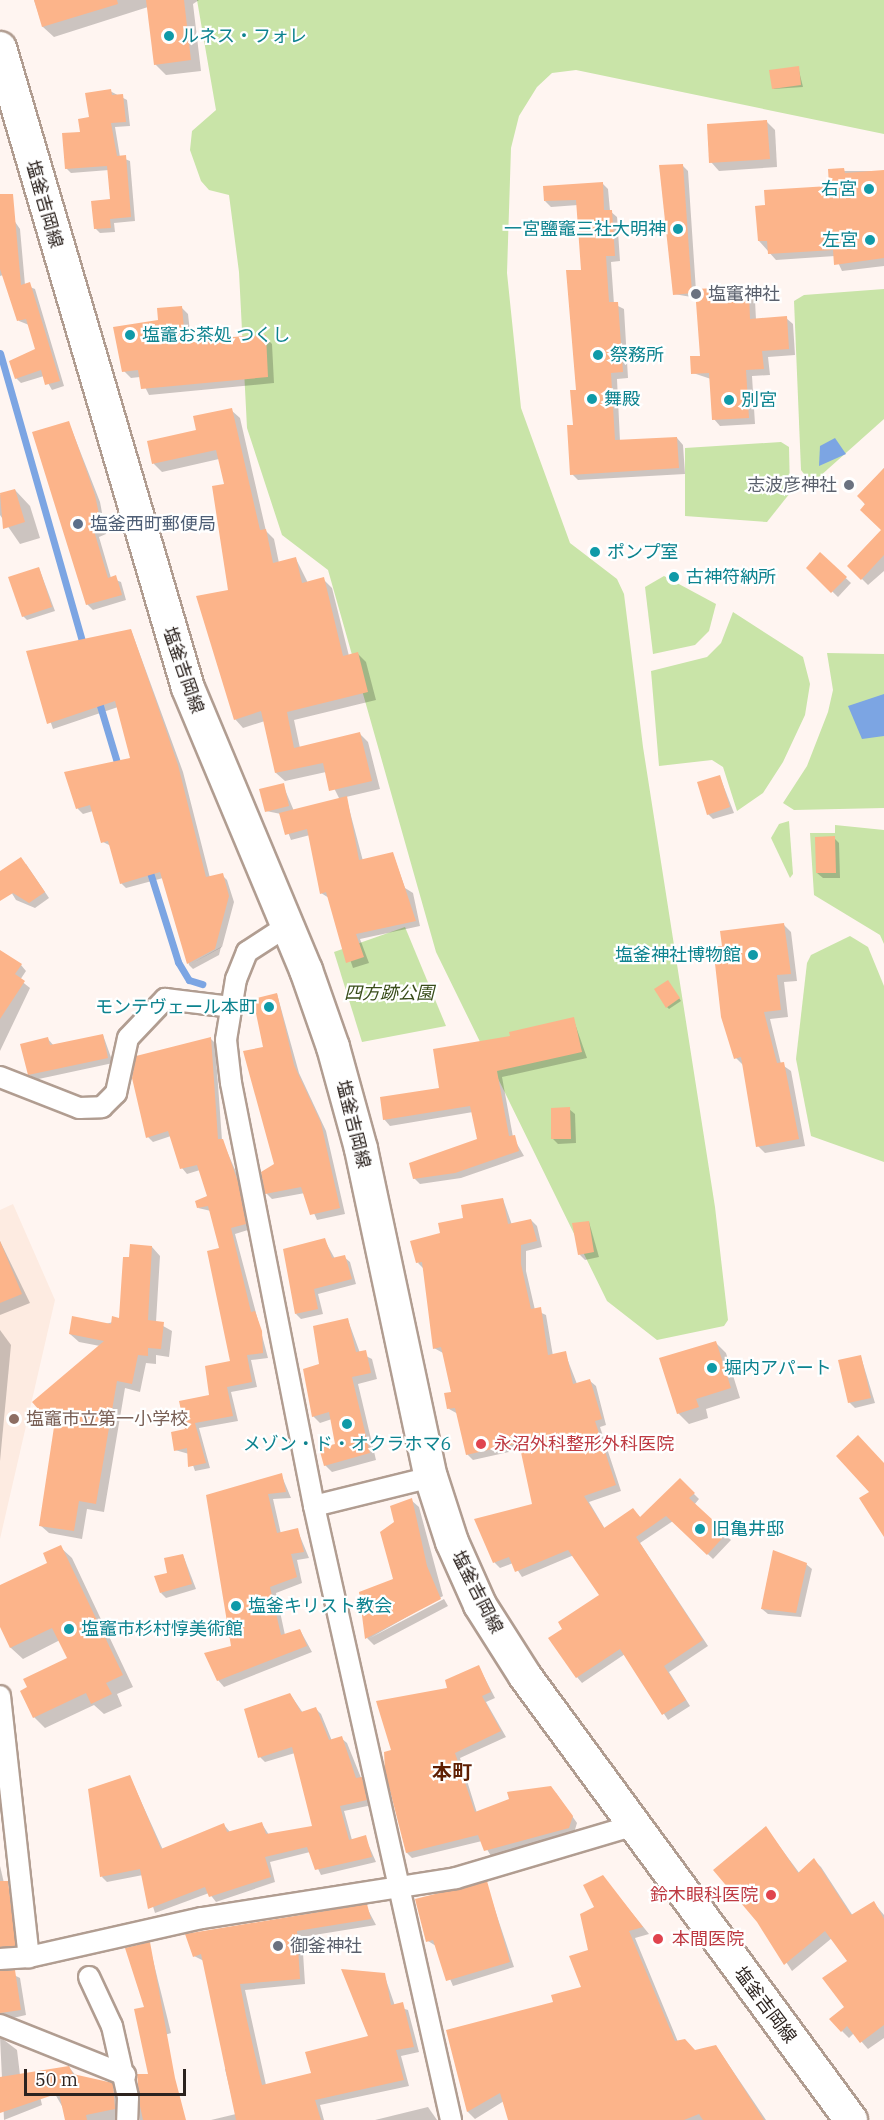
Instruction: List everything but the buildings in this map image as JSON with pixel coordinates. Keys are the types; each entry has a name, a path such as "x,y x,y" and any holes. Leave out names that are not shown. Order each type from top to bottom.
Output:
{"main road":[{"name":"塩釜吉岡線","path":"0,48 181,667 287,926 333,1047 360,1149 431,1477 480,1605 632,1826 851,2120"}],"street":[{"path":"287,926 247,952 231,1007 226,1041 231,1083 314,1506 397,1887 451,2120"},
{"path":"0,1077 79,1108 102,1107 116,1094 128,1038 165,999 231,1007"},
{"path":"314,1506 431,1477"},
{"path":"0,1695 29,1957"},
{"path":"0,1959 29,1957 202,1918 397,1887 554,1853 632,1826"},
{"path":"89,1977 112,2026 125,2075 127,2120"},
{"path":"0,2025 125,2075"}],"shaded area":[{"name":"塩竈市立第一小学校","path":"13,1204 55,1300 0,1539 0,1210"}],"green space":[{"path":"197,0 884,0 884,134 576,70 552,73 537,87 519,116 511,148 507,273 521,408 570,543 617,579 624,594 643,747 715,1207 728,1320 724,1326 657,1340 607,1301 436,952 328,570 282,535 247,428 239,272 229,195 209,190 201,181 190,150 192,131 216,110"},
{"path":"884,289 884,419 819,477 807,478 801,470 794,301 804,295"},
{"path":"781,442 789,447 790,493 767,522 685,516 685,448"},
{"path":"664,576 716,604 709,631 695,645 653,654 645,587"},
{"path":"733,612 803,657 810,684 805,715 783,762 763,793 737,811 723,767 712,760 659,766 651,671 707,657 721,643"},
{"path":"827,653 884,654 884,808 794,810 783,803 807,766 828,712 833,690"},
{"path":"789,821 793,874 790,878 771,838 779,824"},
{"path":"835,825 884,830 884,944 880,935 814,895 810,833 835,833"},
{"name":"四方跡公園","path":"405,927 446,1026 362,1042 334,952"},
{"path":"850,936 868,947 884,986 884,1162 811,1136 796,1059 807,963 811,955"}],"water":[{"path":"835,438 846,454 819,466 820,446"},
{"path":"884,694 884,736 862,739 848,706"}],"waterway":[{"path":"0,353 84,648"},
{"path":"98,699 119,769"},
{"path":"148,866 178,962 189,980 202,984"}],"place":[{"name":"ルネス・フォレ","path":"169,36"},
{"name":"右宮","path":"869,189"},
{"name":"一宮鹽竈三社大明神","path":"678,229"},
{"name":"左宮","path":"870,240"},
{"name":"塩竃神社","path":"696,294"},
{"name":"塩竈お茶処 つくし","path":"130,335"},
{"name":"祭務所","path":"598,355"},
{"name":"舞殿","path":"592,399"},
{"name":"別宮","path":"729,400"},
{"name":"志波彦神社","path":"849,485"},
{"name":"塩釜西町郵便局","path":"78,524"},
{"name":"ポンプ室","path":"595,552"},
{"name":"古神符納所","path":"674,577"},
{"name":"塩釜神社博物館","path":"753,955"},
{"name":"モンテヴェール本町","path":"269,1007"},
{"name":"堀内アパート","path":"712,1368"},
{"name":"塩竈市立第一小学校","path":"14,1419"},
{"name":"メゾン・ド・オクラホマ6","path":"347,1424"},
{"name":"永沼外科整形外科医院","path":"481,1444"},
{"name":"旧亀井邸","path":"700,1529"},
{"name":"塩釜キリスト教会","path":"236,1606"},
{"name":"塩竈市杉村惇美術館","path":"69,1629"},
{"name":"鈴木眼科医院","path":"771,1895"},
{"name":"本間医院","path":"658,1939"},
{"name":"御釜神社","path":"278,1946"}],"district":[{"name":"本町","path":"452,1771"}]}
